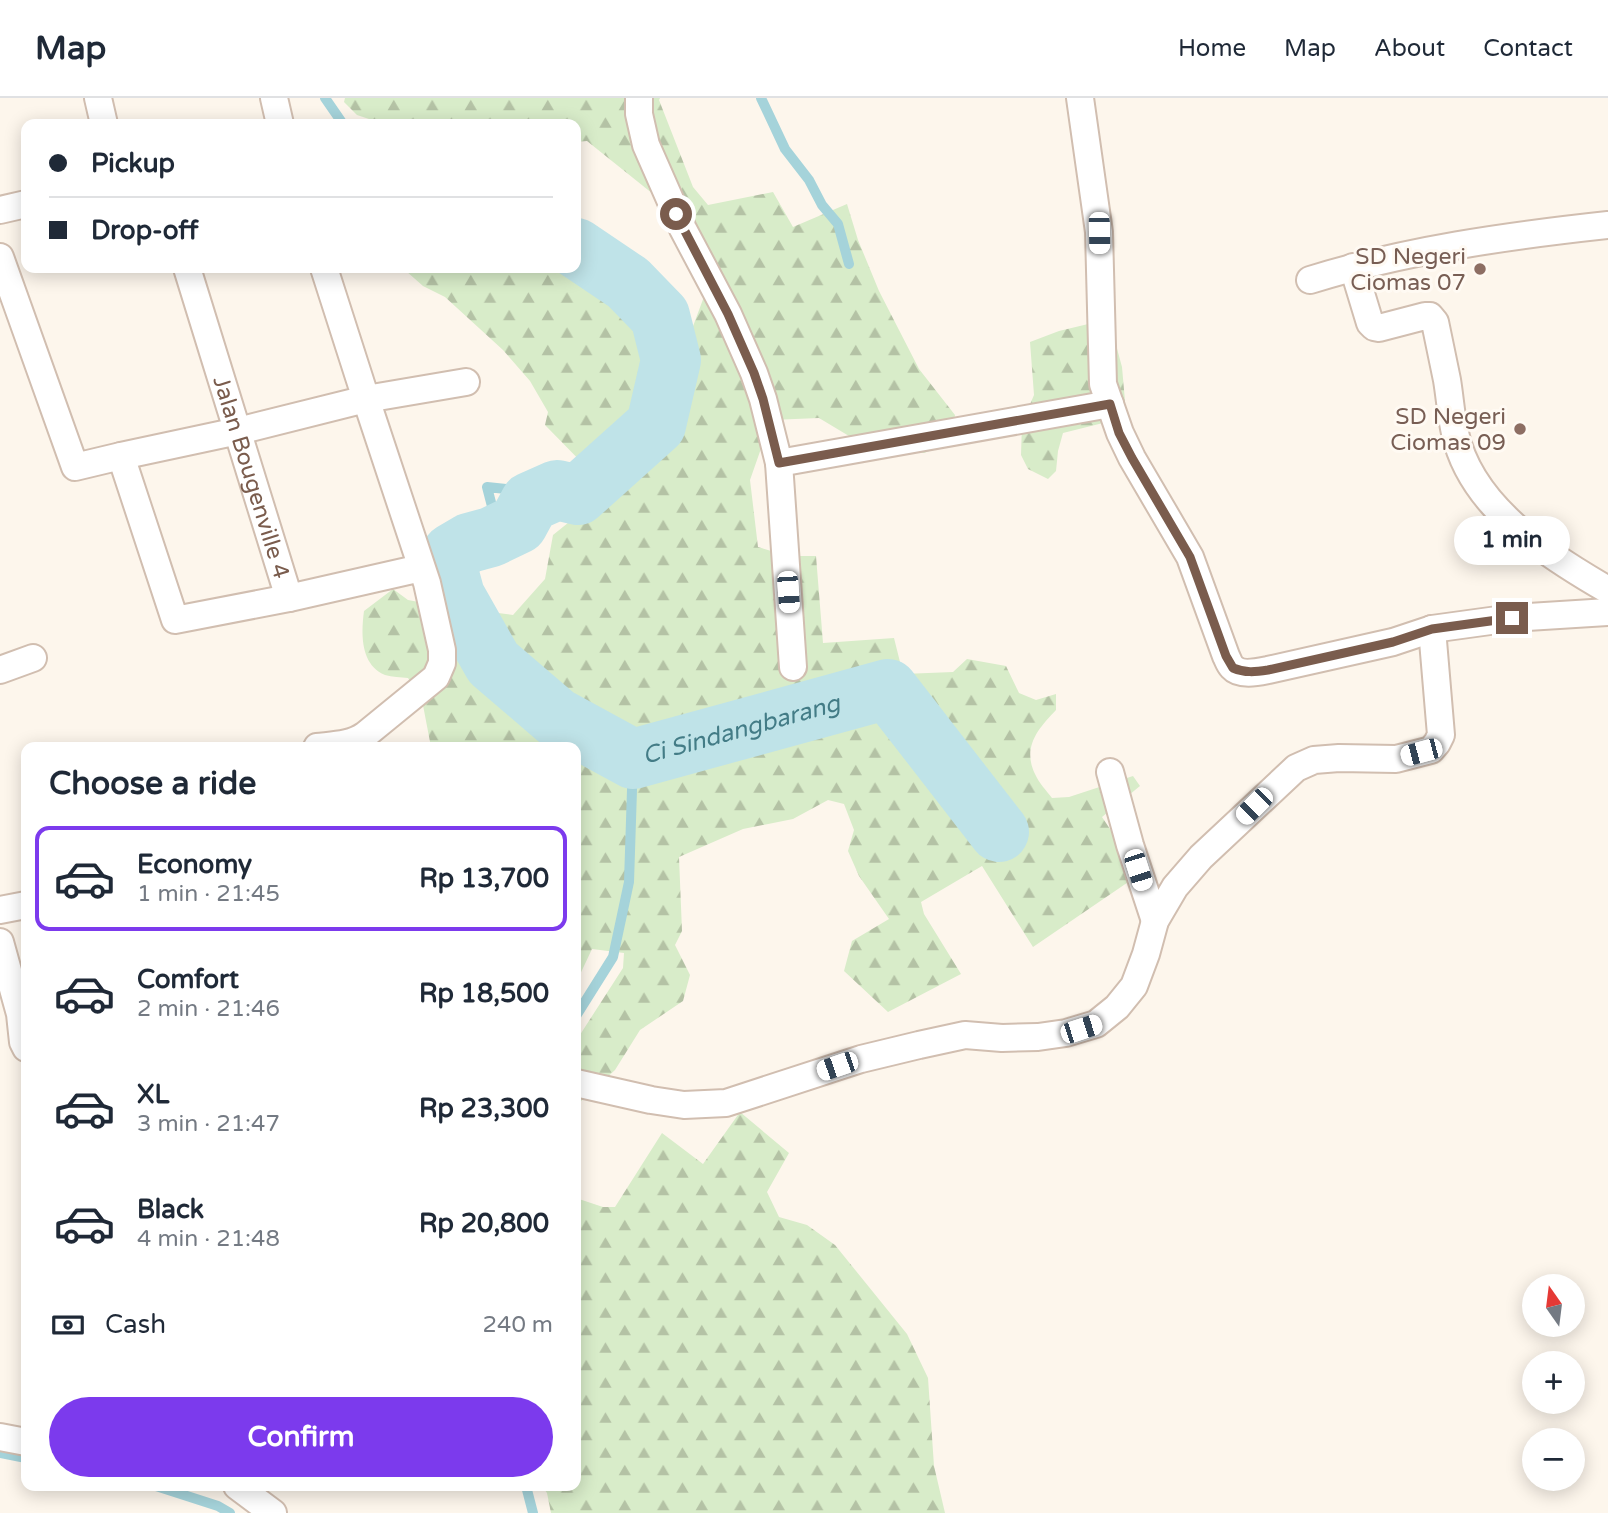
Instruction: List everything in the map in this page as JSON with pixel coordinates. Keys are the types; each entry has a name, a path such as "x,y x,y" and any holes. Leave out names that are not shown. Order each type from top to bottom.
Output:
{"street":[{"path":"99,98 103,119"},
{"path":"274,98 279,119"},
{"path":"639,98 639,114 646,145 679,221 728,314 763,399 779,463 793,667"},
{"path":"1080,98 1099,233 1103,384 1119,433 1190,557 1226,656 1233,668 1252,672 1268,670 1393,642 1432,629 1512,618 1608,612"},
{"path":"0,210 21,205"},
{"path":"1310,280 1353,267 1468,243 1608,225"},
{"path":"0,257 75,467 366,399 466,382"},
{"path":"1353,267 1370,323 1374,327 1424,316 1430,316 1435,322 1455,434 1463,460 1476,484 1496,509 1553,556 1608,590"},
{"name":"Jalan Bougenville 4","path":"189,273 289,598 421,568"},
{"path":"326,273 427,583 442,650 442,663 436,677 357,741 350,742"},
{"path":"779,463 1110,404"},
{"path":"121,456 175,620 289,598"},
{"path":"581,1084 684,1105 726,1103 861,1059 965,1035 1038,1037 1066,1034 1096,1024 1117,1007 1134,986 1155,920 1175,887 1201,857 1296,768 1314,760 1396,759 1430,750 1437,743 1441,736 1432,629"},
{"path":"0,670 33,658"},
{"path":"1110,772 1130,845 1155,920"},
{"path":"0,910 21,906"},
{"path":"0,942 21,1023"},
{"path":"0,1437 21,1441"},
{"path":"240,1497 273,1513"}],"green space":[{"path":"345,98 660,98 693,187 708,205 773,192 793,227 847,204 858,240 879,291 919,369 955,415 950,443 924,453 864,445 819,418 771,420 750,480 758,547 788,556 816,556 823,643 894,638 903,674 953,672 967,659 1006,666 1019,693 1036,700 1056,694 1056,710 1038,731 1031,747 1031,764 1035,774 1052,798 1069,797 1133,776 1140,786 1102,817 1140,874 1033,947 982,866 921,902 924,914 961,974 888,1012 844,971 852,941 889,919 859,876 848,851 854,830 844,804 828,800 793,819 743,829 679,857 682,931 675,945 690,975 683,1001 640,1030 615,1070 581,1101 581,1033 623,968 624,953 592,949 581,972 581,742 430,742 422,700 408,678 385,675 371,664 364,648 362,629 364,611 393,589 408,600 513,615 545,579 553,535 594,502 594,475 545,425 548,412 530,381 503,350 445,297 423,286 408,273 581,273 581,271 610,287 644,316 657,338 678,345 689,337 705,294 678,214 587,141 581,142 581,119 369,119 357,115 344,102"},
{"path":"1109,319 1122,367 1125,401 1119,419 1063,433 1056,471 1048,479 1028,469 1021,455 1022,423 1034,395 1030,342 1059,331"},
{"path":"740,1112 789,1153 767,1192 779,1217 807,1225 835,1245 907,1334 928,1378 934,1466 945,1513 551,1513 546,1491 581,1491 581,1200 603,1207 615,1207 662,1133 703,1164"}],"waterway":[{"path":"325,98 340,119"},
{"path":"761,98 785,149 809,180 822,205 838,224 849,264"},
{"name":"Ci Sindangbarang","path":"581,251 628,283 660,316 671,360 656,425 578,495 557,490 530,502 518,524 491,537 469,543 452,553 449,574 455,596 493,663 556,717 633,759 888,689 999,832"},
{"path":"503,531 494,514 487,487 506,489 530,502"},
{"path":"581,1008 613,957 629,882 633,759"},
{"path":"0,1453 21,1457"},
{"path":"172,1491 218,1506 230,1513"},
{"path":"527,1491 533,1513"}],"place":[{"name":"SD Negeri Ciomas 07","path":"1480,269"},
{"name":"SD Negeri Ciomas 09","path":"1520,429"}],"route":[{"path":"676,214 728,314 754,373 779,463 1110,404 1119,433 1132,458 1190,557 1226,656 1233,668 1252,672 1268,670 1393,642 1432,629 1512,618"}]}
